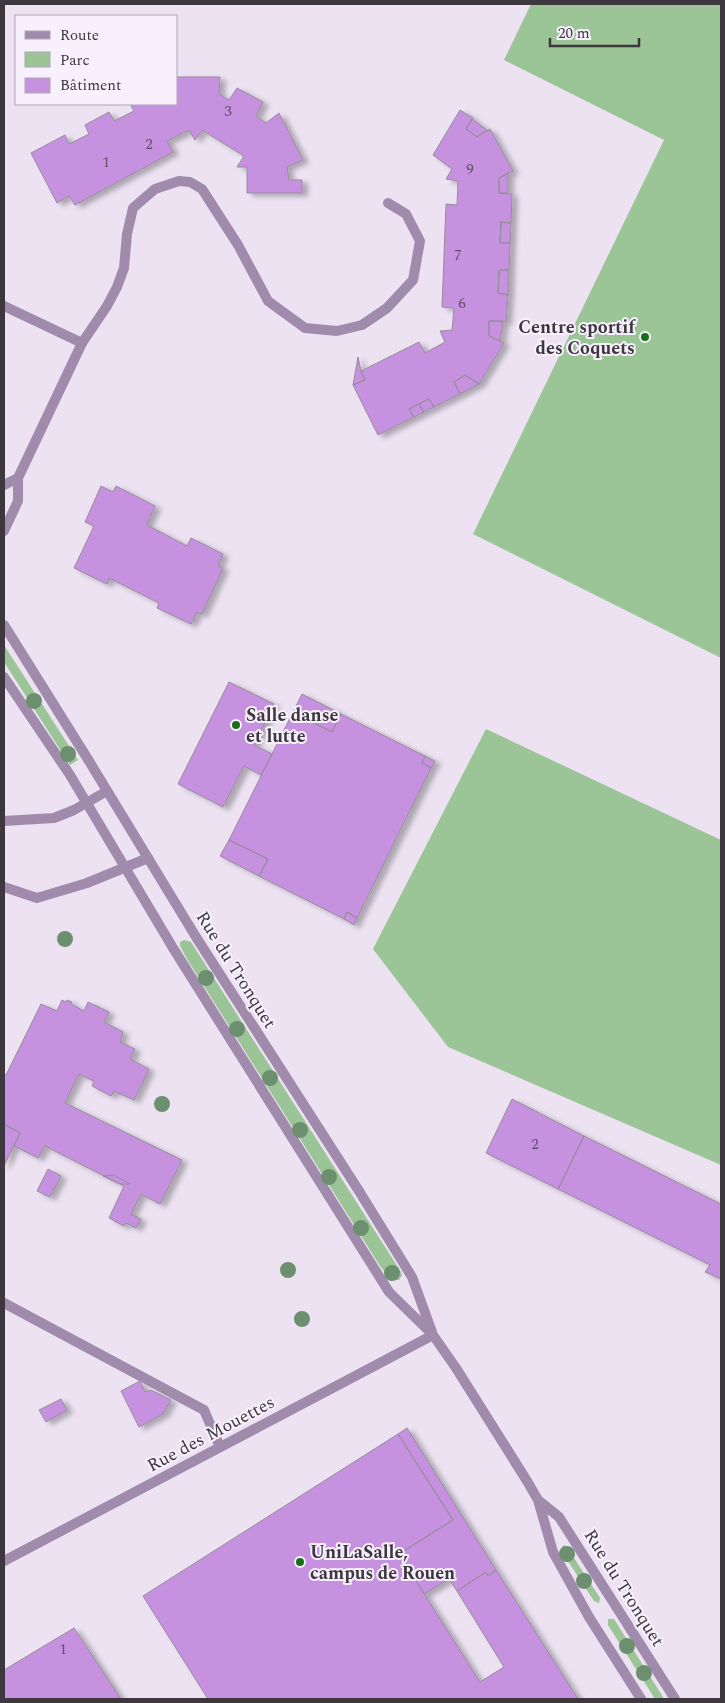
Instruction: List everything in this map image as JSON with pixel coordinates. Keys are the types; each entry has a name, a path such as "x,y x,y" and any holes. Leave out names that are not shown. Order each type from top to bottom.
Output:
{"street":[{"path":"4,531 18,501 18,478 82,343 117,287 124,268 127,234 134,208 155,190 180,181 190,182 202,189 238,245 268,301 305,328 337,331 362,325 387,308 413,280 420,241 406,214 388,203"},
{"path":"4,306 82,343"},
{"path":"4,485 18,478"},
{"name":"Rue du Tronquet","path":"4,625 196,938 359,1191 412,1277 433,1335"},
{"name":"Rue du Tronquet","path":"4,677 70,775 173,948 389,1292 433,1335 456,1368 538,1500 553,1552 589,1617 641,1699"},
{"path":"4,821 54,818 74,810 107,791"},
{"path":"4,887 37,898 87,883 148,858"},
{"path":"4,1304 204,1410 220,1447"},
{"name":"Rue des Mouettes","path":"4,1561 433,1335"},
{"name":"Rue du Tronquet","path":"538,1500 559,1517 674,1699"}],"green space":[{"name":"Centre sportif des Coquets","path":"531,4 721,4 721,658 473,534 664,140 504,60"},
{"path":"4,645 78,760 70,765 4,662"},
{"path":"486,729 721,840 721,1165 448,1047 373,949"},
{"path":"184,940 191,942 401,1272 402,1275 399,1280 393,1280 380,1266 187,959 180,946 180,942"},
{"path":"564,1545 600,1598 599,1603 594,1601 562,1552 561,1548"},
{"path":"608,1619 614,1619 663,1699 655,1699 608,1625"}],"building":[{"path":"178,77 220,77 219,94 229,100 237,88 263,102 256,116 266,123 279,113 303,160 287,167 289,180 302,180 302,193 247,193 247,167 237,167 244,156 202,130 195,140 189,130 167,141 173,152 75,205 69,196 57,203 31,153 65,135 69,144 89,134 85,125 109,112 114,121 134,111 131,105 178,105"},
{"path":"460,110 473,118 466,129 477,137 490,129 513,171 499,178 499,193 512,194 511,223 501,222 500,243 510,243 509,270 499,270 498,293 508,295 506,322 489,321 489,336 504,343 479,384 465,375 454,382 460,394 434,407 429,399 409,409 414,417 378,435 353,385 365,380 361,371 419,342 425,353 445,342 440,331 452,330 454,308 442,307 446,204 457,205 458,181 446,179 452,169 433,155"},
{"path":"472,119 487,130 477,137 466,129"},
{"path":"508,173 508,193 499,193 499,178"},
{"path":"501,222 511,223 510,243 500,243"},
{"path":"499,270 509,270 508,295 498,293"},
{"path":"489,321 503,321 500,341 489,336"},
{"path":"358,357 365,380 353,385"},
{"path":"465,375 479,384 460,394 454,382"},
{"path":"429,399 434,407 424,412 419,404"},
{"path":"419,404 424,412 414,417 409,409"},
{"path":"101,486 113,492 116,486 155,506 147,525 187,546 191,538 223,554 218,565 223,568 202,614 197,612 191,624 157,608 159,603 109,578 107,584 74,568 94,526 85,522"},
{"name":"Salle danse et lutte","path":"229,682 274,704 254,745 272,754 261,775 244,766 223,807 178,784"},
{"path":"302,694 341,714 332,732 293,712"},
{"path":"293,712 332,732 341,714 425,756 422,763 431,768 357,918 347,912 344,919 259,876 268,859 229,840"},
{"path":"425,756 435,761 431,768 422,763"},
{"path":"229,840 268,859 259,876 220,856"},
{"path":"347,912 357,918 354,925 344,919"},
{"path":"62,1000 72,1002 71,1004 84,1011 88,1002 109,1012 104,1022 123,1032 120,1042 135,1049 130,1059 149,1069 134,1100 114,1091 111,1096 92,1086 94,1081 79,1074 65,1103 182,1160 160,1204 141,1194 131,1214 141,1219 136,1228 126,1223 124,1226 109,1218 124,1186 45,1146 38,1158 14,1146 20,1133 4,1124 4,1074 6,1075 41,1004 57,1011"},
{"path":"512,1099 584,1136 558,1189 486,1153"},
{"path":"4,1124 20,1133 4,1166"},
{"path":"584,1136 721,1204 721,1279 705,1272 710,1265 558,1189"},
{"path":"48,1169 61,1176 50,1197 37,1191"},
{"path":"114,1175 130,1184 120,1184 103,1176"},
{"path":"140,1381 145,1392 151,1390 171,1400 163,1414 139,1427 121,1391"},
{"path":"61,1399 67,1410 46,1422 39,1410"},
{"path":"407,1428 496,1570 488,1576 486,1572 457,1591 449,1579 424,1594 399,1554 453,1520 398,1434"},
{"name":"UniLaSalle, campus de Rouen","path":"398,1434 453,1520 399,1554 480,1682 504,1667 457,1591 486,1572 488,1576 496,1570 578,1699 208,1699 143,1596"},
{"path":"74,1628 121,1699 4,1699 4,1670"}],"place":[{"name":"Centre sportif des Coquets","path":"645,337"},
{"name":"Salle danse et lutte","path":"236,725"},
{"name":"UniLaSalle, campus de Rouen","path":"300,1562"}]}
